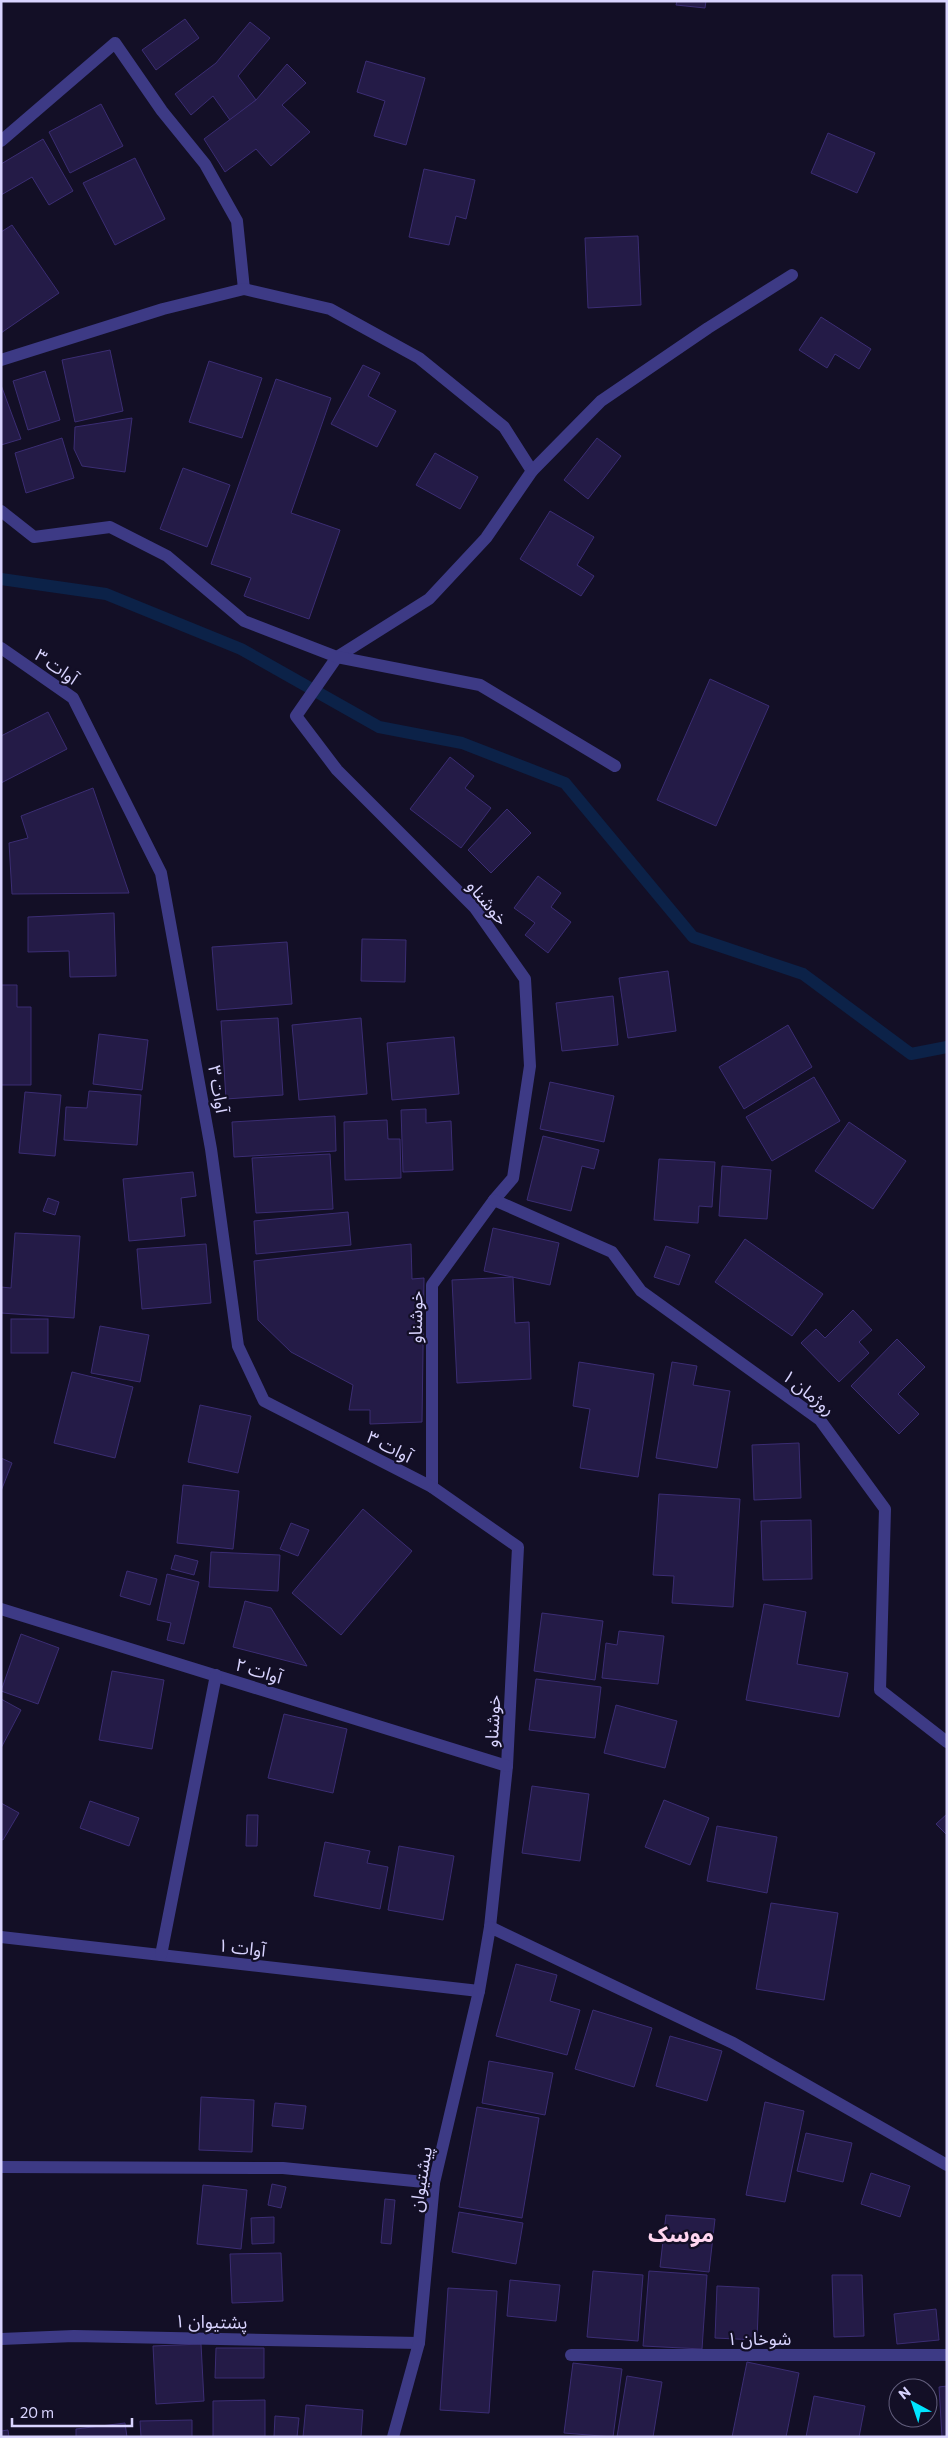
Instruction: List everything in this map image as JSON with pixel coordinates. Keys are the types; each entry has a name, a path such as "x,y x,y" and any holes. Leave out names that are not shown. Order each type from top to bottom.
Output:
{"street":[{"path":"1,141 115,43 162,111 205,164 237,221 244,290"},
{"path":"337,656 429,599 486,538 532,471 601,401 708,328 792,275"},
{"path":"1,360 163,309 244,290 330,309 419,358 504,427 532,471"},
{"path":"1,511 34,537 110,527 167,556 244,621 337,656 480,685 615,766"},
{"name":"آوات ۳","path":"1,648 73,698 161,873 211,1149 238,1346 264,1401 432,1487"},
{"name":"خوشناو","path":"337,656 296,716 337,770 475,908 525,979 530,1066 513,1178 494,1200 432,1285 432,1487 518,1547 507,1766 490,1927"},
{"name":"روژمان ۱","path":"494,1200 612,1252 641,1291 820,1420 885,1509 880,1690 947,1742"},
{"name":"آوات ۲","path":"1,1609 507,1766"},
{"path":"161,1955 216,1675"},
{"path":"490,1927 733,2043 947,2165"},
{"name":"پیشتیوان","path":"393,2437 419,2343 434,2183 479,1992 490,1927"},
{"name":"آوات ۱","path":"1,1937 479,1992"},
{"path":"1,2167 283,2168 434,2183"},
{"name":"پشتیوان ۱","path":"1,2339 74,2336 419,2343"},
{"name":"شوخان ۱","path":"571,2355 947,2355"}],"building":[{"path":"677,1 706,1 705,8 676,5"},
{"path":"185,19 199,38 156,70 142,50"},
{"path":"250,22 270,38 238,76 256,100 230,120 213,96 191,115 175,94 216,63"},
{"path":"366,61 425,78 406,145 374,136 385,101 357,92"},
{"path":"287,64 306,83 282,105 310,132 271,166 256,149 225,172 204,139 256,100"},
{"path":"101,104 123,146 70,173 49,132"},
{"path":"828,133 875,153 857,193 811,173"},
{"path":"43,139 73,191 49,205 32,177 1,195 1,164"},
{"path":"135,158 165,219 115,245 83,183"},
{"path":"424,169 475,180 466,219 456,216 449,245 409,237"},
{"path":"12,225 59,293 1,333 1,232"},
{"path":"638,236 641,305 588,308 585,238"},
{"path":"821,317 871,349 859,369 835,354 827,368 799,350"},
{"path":"110,350 123,411 75,422 62,360"},
{"path":"209,361 262,378 242,438 189,422"},
{"path":"363,365 380,373 368,396 396,411 377,447 331,424"},
{"path":"45,371 60,420 28,430 13,381"},
{"path":"276,379 331,398 291,513 340,530 309,619 244,596 251,578 211,564"},
{"path":"1,385 21,439 1,445"},
{"path":"132,418 125,472 82,466 74,449 75,427"},
{"path":"62,438 74,478 26,493 15,453"},
{"path":"597,438 621,456 588,499 564,480"},
{"path":"435,453 478,477 460,509 416,485"},
{"path":"183,468 230,485 207,547 160,529"},
{"path":"550,511 594,537 577,565 594,576 581,596 520,559"},
{"path":"710,679 769,706 716,826 657,800"},
{"path":"48,712 67,749 1,783 1,736"},
{"path":"450,757 474,776 465,788 491,808 461,848 410,809"},
{"path":"93,788 129,893 12,894 9,843 28,838 21,816"},
{"path":"507,809 531,833 491,873 468,850"},
{"path":"538,876 561,893 551,907 571,922 548,953 525,935 535,923 514,908"},
{"path":"114,913 116,976 70,977 69,951 28,952 28,917"},
{"path":"362,939 406,940 405,982 361,981"},
{"path":"287,942 292,1004 217,1010 212,947"},
{"path":"668,971 676,1031 628,1038 619,978"},
{"path":"1,985 17,985 17,1007 31,1007 31,1085 1,1085"},
{"path":"613,996 618,1045 562,1051 556,1003"},
{"path":"278,1018 283,1095 226,1099 221,1021"},
{"path":"361,1018 367,1094 299,1100 292,1025"},
{"path":"788,1025 812,1067 744,1109 719,1067"},
{"path":"99,1034 148,1040 142,1090 93,1084"},
{"path":"454,1037 459,1094 392,1100 387,1043"},
{"path":"814,1077 840,1121 772,1161 746,1117"},
{"path":"550,1082 614,1096 604,1142 540,1129"},
{"path":"89,1091 141,1095 137,1145 64,1140 66,1107 87,1108"},
{"path":"25,1092 61,1095 55,1156 19,1153"},
{"path":"426,1109 426,1123 451,1121 453,1170 403,1172 401,1110"},
{"path":"335,1116 336,1151 234,1157 232,1122"},
{"path":"387,1120 388,1139 400,1139 401,1178 345,1180 344,1122"},
{"path":"849,1122 906,1161 873,1209 815,1171"},
{"path":"543,1136 599,1150 594,1169 582,1166 571,1211 527,1200"},
{"path":"330,1154 333,1209 256,1213 252,1158"},
{"path":"659,1159 715,1162 712,1207 699,1206 698,1223 654,1220"},
{"path":"722,1166 771,1170 767,1219 719,1216"},
{"path":"193,1172 196,1196 181,1198 185,1236 129,1241 123,1179"},
{"path":"48,1198 59,1202 55,1215 43,1211"},
{"path":"348,1212 351,1245 256,1254 254,1221"},
{"path":"493,1228 559,1243 550,1285 484,1271"},
{"path":"15,1233 80,1236 74,1318 1,1313 1,1287 11,1288"},
{"path":"745,1239 823,1294 792,1336 715,1282"},
{"path":"206,1244 211,1303 142,1309 137,1249"},
{"path":"411,1244 412,1279 424,1278 422,1422 370,1424 370,1410 349,1410 353,1385 291,1352 258,1320 254,1261"},
{"path":"666,1246 690,1255 679,1285 654,1277"},
{"path":"513,1277 515,1323 529,1322 531,1379 457,1383 452,1280"},
{"path":"853,1310 872,1330 859,1342 869,1353 839,1382 801,1343 816,1329 825,1338"},
{"path":"11,1319 48,1319 48,1353 11,1353"},
{"path":"100,1326 149,1335 140,1382 91,1373"},
{"path":"897,1339 925,1367 898,1394 919,1414 899,1434 851,1386"},
{"path":"579,1362 654,1374 638,1477 580,1468 590,1409 573,1406"},
{"path":"672,1362 697,1366 693,1385 730,1391 717,1468 656,1458"},
{"path":"72,1372 133,1387 115,1458 54,1443"},
{"path":"200,1405 251,1416 238,1473 188,1462"},
{"path":"799,1443 801,1498 754,1500 752,1445"},
{"path":"1,1458 12,1463 1,1491"},
{"path":"183,1485 239,1491 233,1549 177,1543"},
{"path":"659,1494 740,1499 733,1607 672,1603 674,1576 653,1575"},
{"path":"363,1509 412,1551 341,1635 292,1593"},
{"path":"811,1520 812,1579 763,1580 761,1521"},
{"path":"291,1523 309,1530 298,1556 280,1549"},
{"path":"211,1552 280,1555 278,1591 209,1587"},
{"path":"175,1555 198,1561 194,1575 171,1569"},
{"path":"127,1571 157,1579 150,1605 120,1596"},
{"path":"167,1574 199,1582 184,1644 167,1640 171,1623 157,1620"},
{"path":"245,1601 271,1608 307,1666 233,1647"},
{"path":"764,1604 806,1612 797,1664 848,1673 839,1717 746,1700"},
{"path":"542,1613 603,1621 595,1680 534,1671"},
{"path":"619,1631 664,1636 658,1684 602,1678 606,1643 617,1645"},
{"path":"21,1634 59,1648 38,1704 1,1691"},
{"path":"112,1671 164,1680 152,1749 99,1740"},
{"path":"536,1679 601,1687 595,1738 529,1730"},
{"path":"1,1699 21,1710 1,1748"},
{"path":"616,1705 677,1721 665,1768 604,1753"},
{"path":"284,1714 347,1729 333,1793 268,1778"},
{"path":"532,1786 589,1794 580,1861 522,1853"},
{"path":"664,1800 709,1818 690,1865 645,1847"},
{"path":"90,1801 139,1818 129,1846 80,1828"},
{"path":"1,1803 19,1813 3,1840 1,1839"},
{"path":"947,1814 947,1835 936,1824"},
{"path":"247,1815 258,1815 257,1846 246,1846"},
{"path":"717,1826 777,1837 767,1893 707,1881"},
{"path":"325,1842 370,1851 367,1863 388,1867 380,1909 314,1896"},
{"path":"399,1846 454,1856 443,1920 388,1910"},
{"path":"771,1903 838,1913 824,2000 756,1989"},
{"path":"516,1964 557,1975 550,2001 580,2010 567,2055 496,2036"},
{"path":"593,2010 652,2028 634,2087 575,2069"},
{"path":"670,2036 722,2051 707,2101 656,2086"},
{"path":"489,2061 553,2073 545,2115 482,2103"},
{"path":"201,2097 254,2100 252,2152 199,2150"},
{"path":"765,2102 804,2111 785,2202 746,2195"},
{"path":"275,2103 306,2106 303,2129 272,2126"},
{"path":"477,2107 539,2118 522,2218 459,2207"},
{"path":"806,2133 852,2143 843,2182 797,2171"},
{"path":"871,2173 910,2186 900,2217 861,2204"},
{"path":"272,2184 286,2187 281,2208 268,2205"},
{"path":"203,2185 247,2190 241,2249 197,2244"},
{"path":"385,2199 395,2200 391,2244 381,2243"},
{"path":"459,2212 523,2223 516,2264 452,2252"},
{"path":"666,2215 715,2219 709,2272 660,2267"},
{"path":"274,2217 274,2243 252,2244 251,2218"},
{"path":"281,2253 283,2301 232,2303 230,2254"},
{"path":"593,2271 643,2275 638,2341 587,2337"},
{"path":"649,2271 707,2275 702,2349 643,2346"},
{"path":"832,2275 862,2275 864,2336 834,2337"},
{"path":"510,2280 560,2285 556,2321 507,2316"},
{"path":"717,2286 759,2288 757,2340 715,2338"},
{"path":"448,2288 497,2291 489,2413 440,2410"},
{"path":"936,2309 939,2340 897,2344 894,2314"},
{"path":"201,2344 204,2401 156,2404 153,2346"},
{"path":"216,2348 264,2348 264,2378 215,2378"},
{"path":"747,2362 799,2373 786,2437 732,2437"},
{"path":"573,2363 622,2369 613,2437 564,2433"},
{"path":"627,2376 662,2382 653,2437 617,2437"},
{"path":"947,2386 947,2437 942,2437 939,2387"},
{"path":"814,2396 865,2406 859,2437 806,2437"},
{"path":"265,2400 265,2437 213,2437 213,2401"},
{"path":"306,2405 363,2410 361,2437 303,2437"},
{"path":"275,2416 299,2418 297,2437 274,2437"},
{"path":"192,2420 192,2437 141,2437 140,2421"},
{"path":"125,2423 127,2437 76,2437 76,2429"},
{"path":"8,2430 9,2437 1,2437 1,2431"}],"waterway":[{"path":"1,579 106,594 241,649 379,727 462,743 565,783 693,937 803,974 911,1054 947,1047"}],"district":[{"name":"موسک","path":"681,2233"}]}
